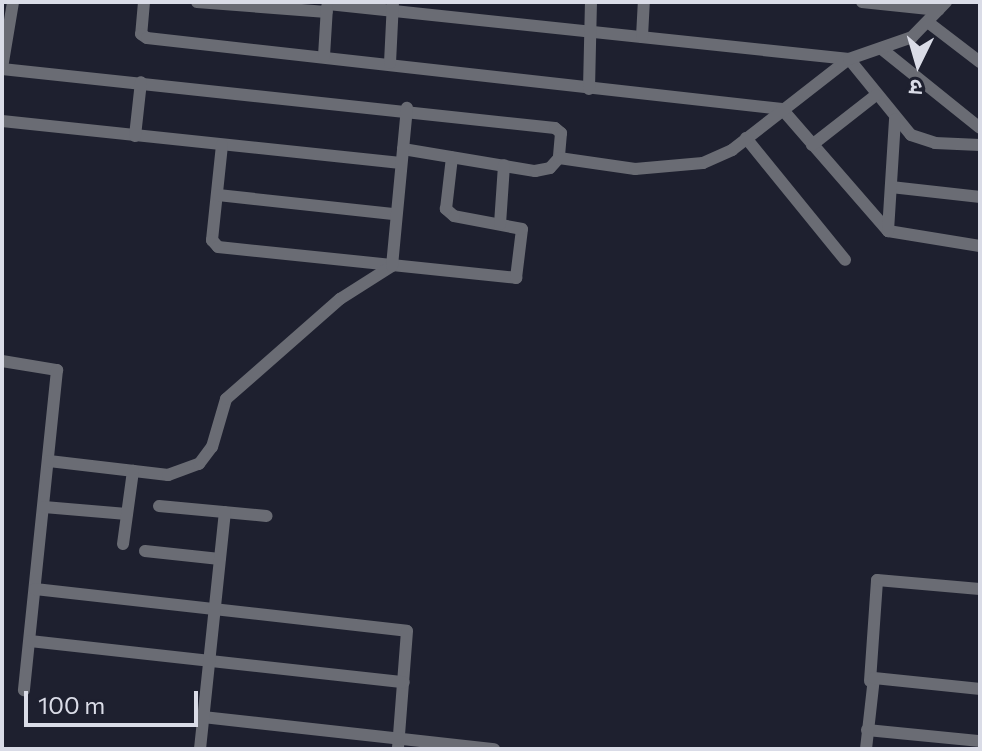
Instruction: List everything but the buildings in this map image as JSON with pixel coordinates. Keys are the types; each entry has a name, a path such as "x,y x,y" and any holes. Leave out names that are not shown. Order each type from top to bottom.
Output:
{"street":[{"path":"2,121 222,145 452,157 543,171 559,158 561,133 555,128 407,108 2,69 13,2"},
{"path":"144,2 141,34 147,38 782,109 888,231 980,246"},
{"path":"197,2 393,7 849,59 883,50 912,37 943,6"},
{"path":"589,89 591,2"},
{"path":"642,37 644,2"},
{"path":"862,2 943,6"},
{"path":"324,56 328,6"},
{"path":"390,63 393,7"},
{"path":"929,23 980,62"},
{"path":"883,50 980,128"},
{"path":"849,59 895,119 922,140 980,145"},
{"path":"559,158 635,169 703,163 746,138 849,59"},
{"path":"135,136 141,82"},
{"path":"812,145 876,95"},
{"path":"392,266 393,214 407,108"},
{"path":"888,231 895,119"},
{"path":"746,138 845,260"},
{"path":"222,145 212,240 218,247 516,278 523,231 454,216 446,209 452,157"},
{"path":"500,224 504,165"},
{"path":"891,187 980,197"},
{"path":"218,195 393,214"},
{"path":"49,461 178,474 199,464 212,447 226,399 333,305 392,266"},
{"path":"2,361 57,370 24,690"},
{"path":"123,544 133,471"},
{"path":"159,506 267,516"},
{"path":"44,507 127,514"},
{"path":"200,749 225,512"},
{"path":"145,551 220,559"},
{"path":"866,749 877,580 980,589"},
{"path":"35,589 400,629 410,636 399,744"},
{"path":"30,641 404,682"},
{"path":"870,681 879,678 980,689"},
{"path":"203,717 399,744 494,749"},
{"path":"867,730 980,741"}]}
